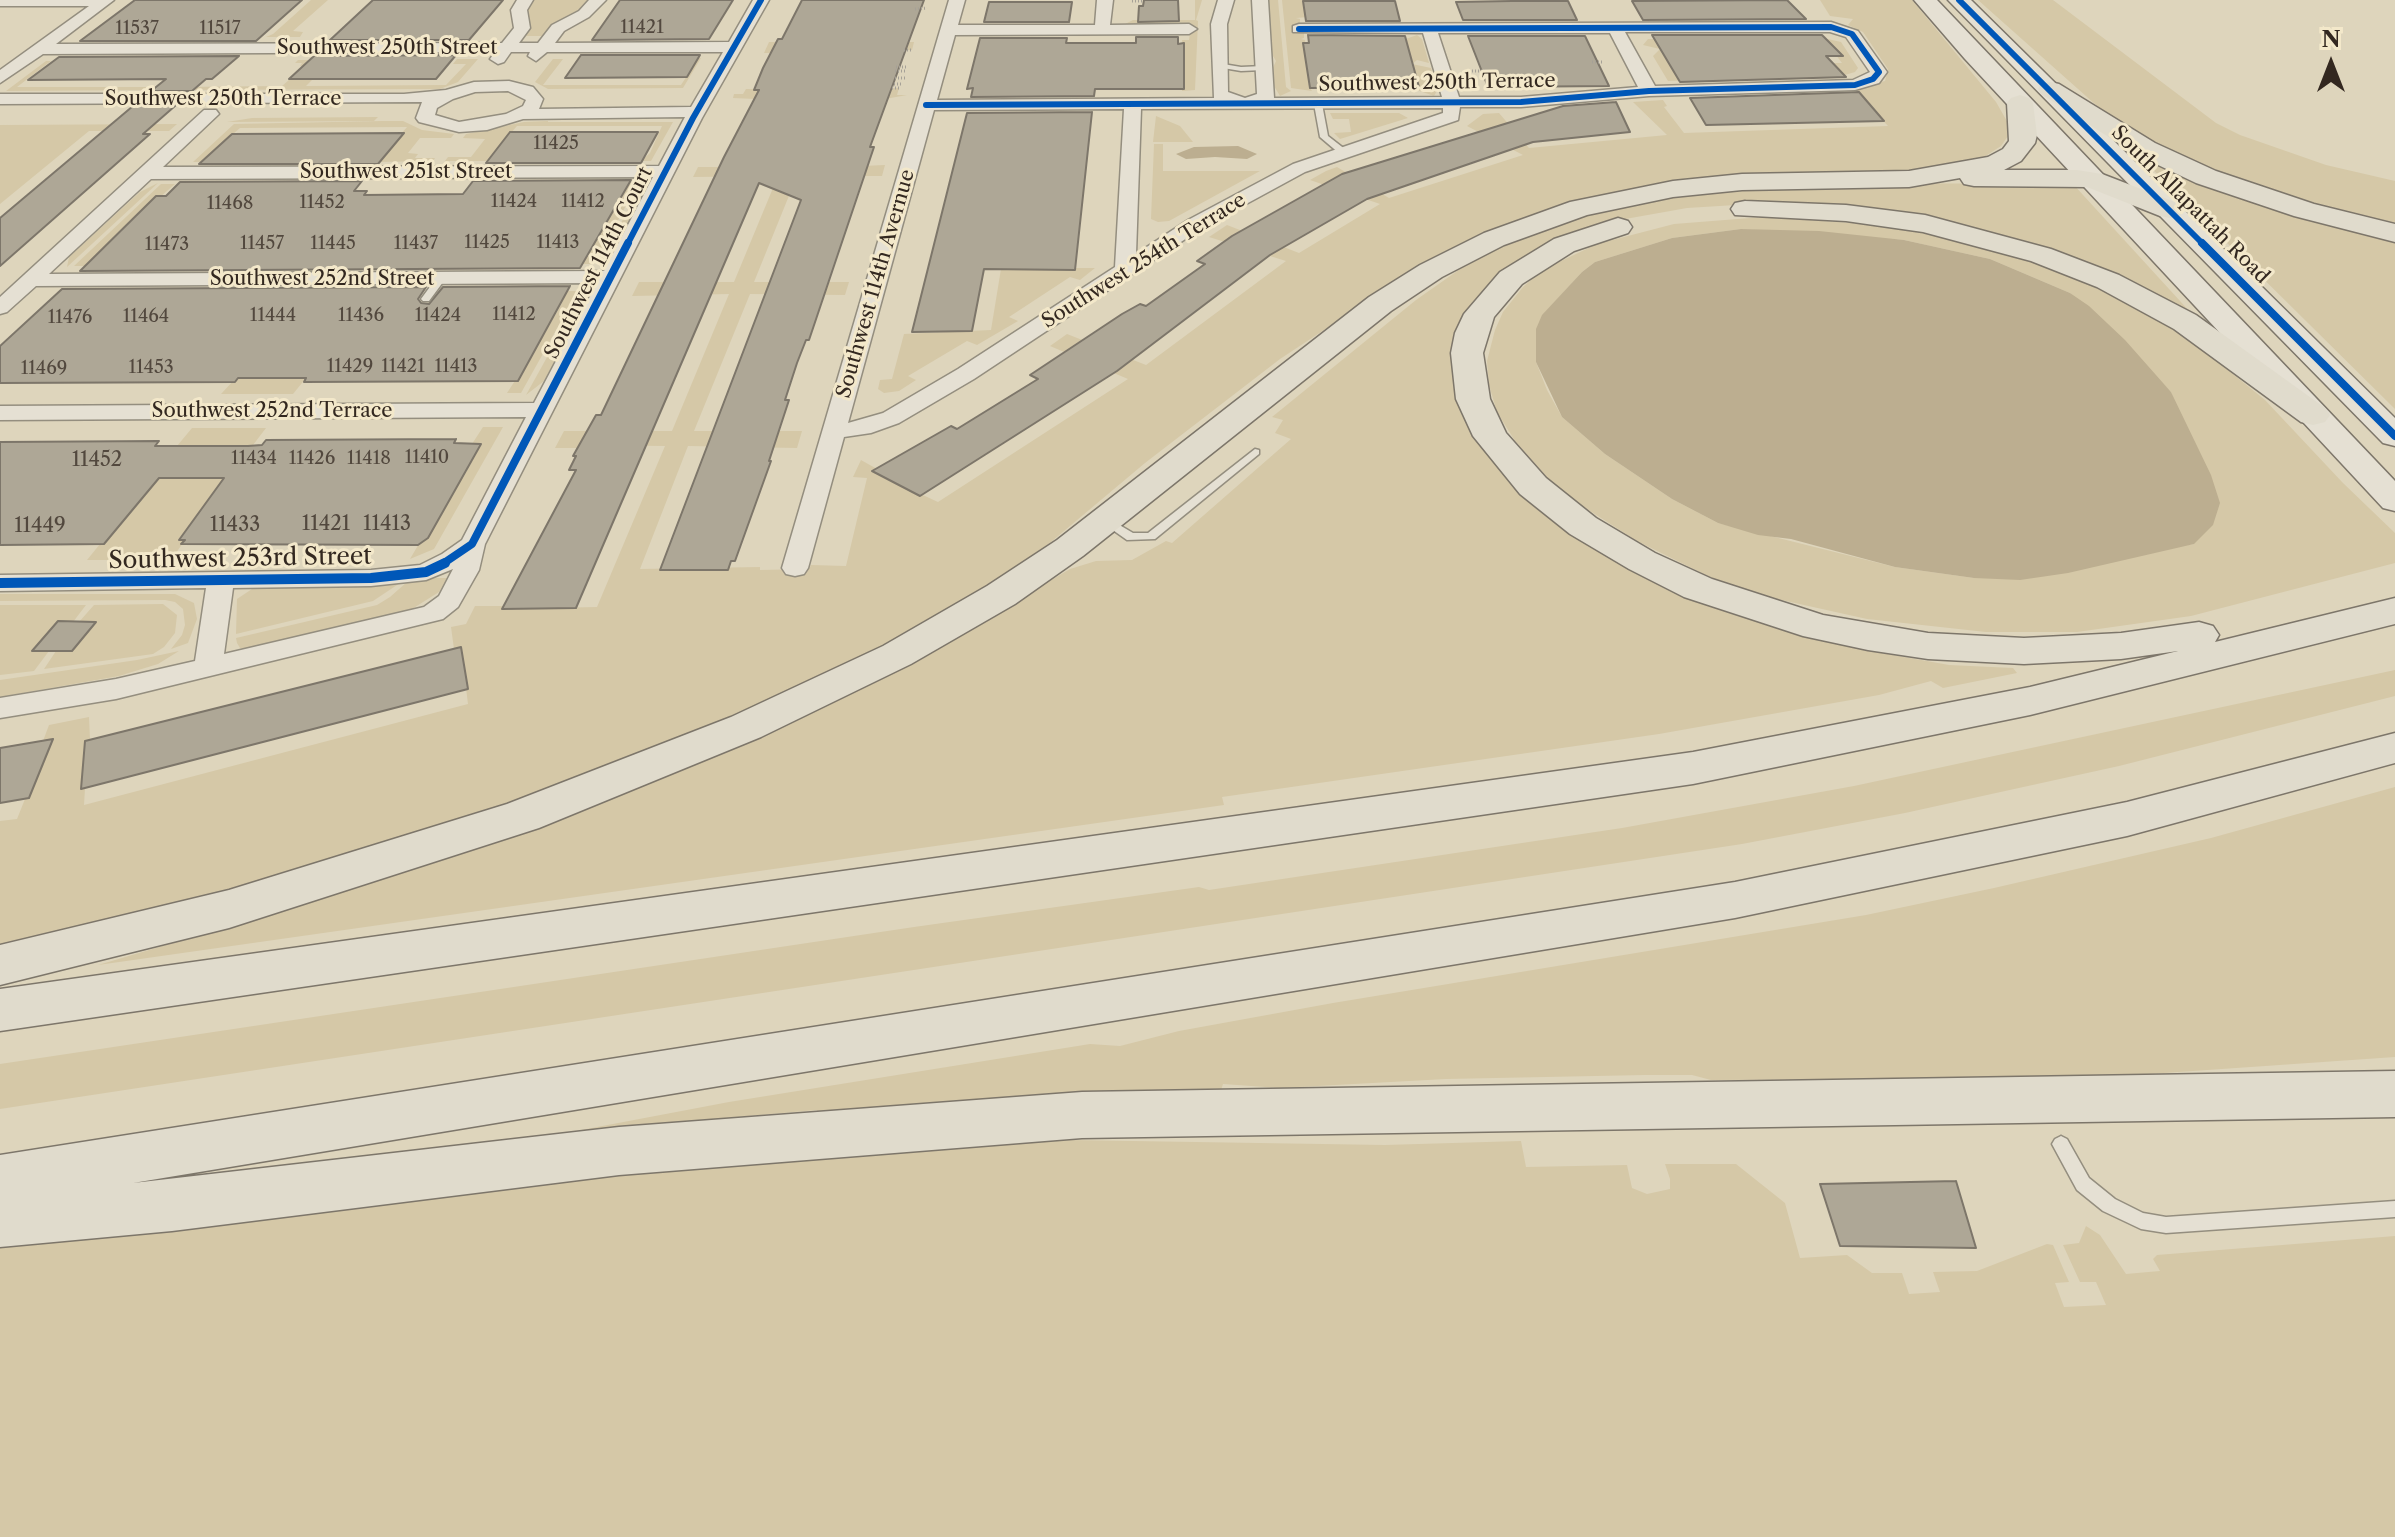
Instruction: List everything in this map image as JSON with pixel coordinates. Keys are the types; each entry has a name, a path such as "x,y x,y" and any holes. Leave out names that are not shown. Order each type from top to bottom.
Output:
{"highway":[{"path":"1909,179 1970,170 1995,164 2012,155 2019,149 2035,96 2206,177 2304,210 2395,233"},
{"path":"0,965 135,933 302,887 523,816 746,727 911,648 1001,595 1106,521 1380,304 1431,271 1494,239 1580,208 1673,189 1742,182 2077,178 2092,180 2170,210"},
{"path":"2313,415 2185,322 2108,281 1982,237 1925,224 1846,213 1719,210 1658,218 1586,236 1547,254 1499,289 1474,324 1467,353 1473,399 1490,436 1545,496 1583,526 1642,561 1698,588 1768,612 1868,637 1928,646 2024,651 2121,646 2349,622"},
{"path":"0,1010 1693,768 2030,701 2394,611"},
{"path":"0,1180 1735,900 2127,819 2395,748"},
{"path":"0,1221 172,1205 619,1151 1082,1115 2390,1102"}],"main road":[{"name":"South Allapattah Road","path":"1925,0 2170,210 2395,436"},
{"name":"South Allapattah Road","path":"1959,0 2035,96 2092,180 2395,501"}],"street":[{"path":"0,1 106,0"},
{"path":"0,78 106,0"},
{"path":"425,118 429,105 483,76 508,48 522,28 518,13 525,0"},
{"path":"522,114 534,104 518,80 557,29 586,13 598,0"},
{"name":"Southwest 114th Court","path":"0,708 116,689 433,613 449,601 466,570 472,544 701,105 761,0"},
{"name":"Southwest 114th Avernue","path":"795,568 957,0"},
{"path":"1102,29 1105,0"},
{"path":"1226,0 1219,24 1220,95 1245,104 1266,97 1260,0"},
{"path":"0,10 30,9 62,1"},
{"path":"1429,28 1450,103"},
{"path":"1299,29 1615,28 1649,91"},
{"name":"Southwest 250th Terrace","path":"926,105 1521,102 1649,91 1844,85 1875,78 1879,72 1857,39 1847,31 1835,28 1615,28"},
{"path":"949,30 1189,29"},
{"name":"Southwest 250th Street","path":"39,49 734,47"},
{"name":"Southwest 250th Terrace","path":"0,99 404,99 498,85 526,91"},
{"path":"526,91 558,98 701,105"},
{"name":"Southwest 254th Terrace","path":"834,431 863,428 891,418 1125,272 1195,224 1299,168 1446,120 1453,114 1450,103"},
{"path":"522,114 701,105"},
{"path":"1125,272 1133,105"},
{"name":"Southwest 250th Terrace","path":"0,115 392,113 425,118 447,126 473,127 522,114"},
{"path":"0,308 210,114"},
{"name":"Southwest 251st Street","path":"146,173 667,171"},
{"name":"Southwest 252nd Street","path":"31,280 613,277"},
{"name":"Southwest 252nd Terrace","path":"0,413 544,410"},
{"name":"Southwest 253rd Street","path":"0,583 371,578 426,572 451,560 472,544"},
{"path":"208,667 221,578"}],"lane":[{"path":"1220,65 1241,69 1263,68"},
{"path":"1318,104 1324,137 1343,152"},
{"path":"426,299 441,278"},
{"path":"1106,521 1131,537 1151,536 1255,452"},
{"path":"2061,1144 2083,1184 2109,1205 2141,1221 2166,1225 2395,1209"}],"path":[{"path":"1132,1 1144,1"},
{"path":"923,2 929,2"},
{"path":"915,9 927,8"},
{"path":"919,14 925,14"},
{"path":"904,50 913,50"},
{"path":"1592,62 1604,62"},
{"path":"896,69 908,67 901,63"},
{"path":"1469,65 1477,65"},
{"path":"1472,71 1485,71"},
{"path":"895,78 905,78"},
{"path":"893,86 902,86"}],"shaded area":[{"path":"311,0 328,0 293,31 303,32 300,37 266,37 273,34"},
{"path":"532,0 592,0 582,11 543,36 523,36 525,11"},
{"path":"1195,0 1202,0 1196,20 1195,90 1182,91 1182,40 1189,40 1191,25 1123,25 1133,20 1195,20"},
{"path":"1267,0 1278,0 1286,87 1291,91 1280,96 1274,86 1272,70 1276,61 1270,51"},
{"path":"1282,0 1305,0 1308,17 1296,18 1300,19 1300,32 1304,32 1301,39 1305,40 1309,87 1312,91 1291,88"},
{"path":"1820,0 1912,0 1996,102 2008,123 2008,136 2001,146 1981,159 1926,170 1760,176 1620,191 1566,204 1491,231 1415,270 1280,359 1145,463 1039,552 987,588 887,645 732,720 545,794 316,869 0,947 0,821 17,819 25,799 29,798 52,740 43,741 49,725 89,717 90,740 85,741 81,788 85,788 84,805 468,704 461,648 454,649 451,627 466,624 475,606 503,606 502,609 597,607 665,446 579,445 577,448 555,448 564,431 672,431 729,294 632,296 639,282 734,282 778,176 693,177 698,167 722,167 755,99 733,98 734,94 743,94 746,89 797,90 776,53 764,53 769,42 914,42 912,50 904,50 851,90 899,88 897,95 907,95 885,99 816,168 885,165 882,176 797,176 754,282 849,282 845,295 750,294 694,431 802,431 797,448 688,446 640,569 760,567 760,570 809,569 811,565 846,566 867,478 853,477 861,460 877,469 873,472 938,502 1128,379 1050,346 1067,334 1146,365 1286,261 1209,237 1227,225 1299,253 1380,204 1310,180 1326,171 1337,167 1389,198 1523,155 1467,126 1483,114 1499,113 1529,148 1667,135 1633,102 1663,100 1667,106 1664,107 1684,133 1888,126 1854,89 1885,81 1888,69 1863,32 1848,25 1853,19 1830,16"},
{"path":"1978,0 2053,0 2216,123 2240,135 2326,165 2395,181 2395,228 2195,166 2114,121"},
{"path":"1417,35 1422,39 1429,63 1417,60 1412,64 1431,68 1437,91 1434,96 1417,90 1403,40"},
{"path":"1823,38 1841,42 1858,68 1855,72 1841,76 1668,81 1653,56 1660,49 1643,45 1648,39 1657,39 1671,64 1842,63"},
{"path":"689,58 701,58 683,88 548,89 535,82 553,59 563,59 543,85 681,85 696,62"},
{"path":"457,59 478,59 458,82 440,89 166,90 178,87 282,86 304,67 300,66 302,63 295,63 298,60 332,60 306,86 446,85 466,64 453,64"},
{"path":"175,60 161,90 6,91 46,61 51,61 17,87 157,87 165,80"},
{"path":"1330,113 1399,113 1408,118 1340,139 1334,133 1351,132 1349,119 1333,119"},
{"path":"1156,116 1180,126 1193,142 1153,142"},
{"path":"378,117 374,121 227,122 252,118"},
{"path":"403,121 422,130 454,134 451,138 420,138 408,153 418,154 415,158 435,158 433,161 377,162 407,127 240,128 213,151 206,162 193,162 234,124"},
{"path":"524,122 673,122 651,161 641,161 650,153 662,126 517,126 496,150 492,161 445,161 448,157 471,157 485,139 463,138 466,134"},
{"path":"177,124 169,131 89,131 0,204 0,125"},
{"path":"1154,144 1163,144 1163,171 1260,171 1169,221 1158,222 1151,219"},
{"path":"1238,146 1257,154 1247,159 1186,159 1176,154 1194,147"},
{"path":"2136,153 2395,236 2395,409"},
{"path":"644,181 649,186 612,255 598,265"},
{"path":"626,182 639,182 594,264 581,264 624,194"},
{"path":"158,183 67,267 69,257 140,192"},
{"path":"1838,183 2073,184 2191,313 2012,241 1752,204 1687,208 1614,221 1547,245 1495,278 1463,321 1460,408 1499,469 1535,505 1865,650 1949,665 2013,668 2017,673 1943,688 1931,681 1879,695 1659,734 1222,797 1224,805 98,965 289,909 287,905 958,635 1070,569 1096,561 1132,560 1166,541 1172,543 1291,439 1275,433 1283,420 1272,417 1416,300 1480,255 1566,218 1672,193"},
{"path":"161,184 175,184 121,231 88,266 74,266"},
{"path":"1763,217 1881,225 1956,240 2044,266 2103,289 2181,332 2265,400 2395,533 2395,563 2191,616 2077,632 1986,632 1867,619 1768,597 1716,580 1637,541 1576,502 1548,478 1515,441 1497,412 1489,385 1487,361 1503,312 1542,270 1597,244 1674,224","holes":["1741,229 1904,240 1990,259 2070,293 2171,392 2176,408 2194,544 1974,578 1895,567 1718,523 1672,499 1605,454 1562,417 1536,362 1543,315 1595,262 1672,238"]},
{"path":"1741,229 1819,231 1904,240 1990,259 2070,293 2089,306 2125,340 2171,392 2211,475 2220,503 2213,525 2194,544 2068,573 2020,580 1974,578 1895,567 1791,539 1758,535 1718,523 1672,499 1605,454 1562,417 1536,362 1536,329 1542,315 1595,262 1672,238"},
{"path":"1095,268 1080,280 1070,277 1009,317 1018,321 977,345 967,341 908,376 916,380 899,391 884,393 878,389 880,380 892,379 904,334 991,330 1001,269"},
{"path":"585,289 588,299 544,381 526,395"},
{"path":"564,291 578,291 521,393 507,393 561,305"},
{"path":"260,352 300,378 306,378 293,394 221,394"},
{"path":"483,427 503,427 434,549 410,559 420,542 428,538 459,478 463,478 481,445 472,444"},
{"path":"192,428 266,428 179,539 185,540 171,560 87,560 100,544 104,544 183,447 177,446"},
{"path":"422,578 447,578 439,592 412,609 251,649 240,648 237,643 236,638 377,605 407,582"},
{"path":"400,583 373,601 236,634 237,599 255,587"},
{"path":"0,594 175,594 194,603 197,619 188,643 171,649 182,635 185,625 183,609 175,602 0,601"},
{"path":"163,604 177,615 175,633 164,647 153,654 44,669 56,651 72,651 95,623 79,622 94,605"},
{"path":"0,605 86,605 73,622 34,651 49,651 34,671 0,675"},
{"path":"179,651 158,664 119,676 0,697 0,680"},
{"path":"2395,670 2395,696 2119,766 1905,813 1742,844 0,1109 0,1064 914,927 1199,887 1209,890 1622,828 1854,786"},
{"path":"2395,787 2395,1057 2092,1078 1711,1080 1692,1075 1645,1075 1446,1079 1280,1088 1223,1084 1221,1090 818,1120 817,1110 576,1131 729,1102 1090,1044 1120,1046 1179,1031 1333,1003 1866,915 2211,838"},
{"path":"1018,1141 1385,1145 1521,1141 1526,1167 1627,1165 1632,1188 1647,1194 1670,1189 1665,1164 1736,1164 1785,1203 1800,1258 1847,1255 1872,1273 1902,1273 1909,1294 1940,1292 1933,1272 1977,1271 2047,1244 2053,1245 2069,1282 2055,1283 2064,1307 2106,1305 2096,1282 2080,1282 2063,1245 2079,1243 2086,1226 2100,1235 2126,1274 2160,1271 2153,1259 2157,1255 2395,1236 2395,1537 0,1537 0,1246 619,1174"}],"building":[{"path":"135,0 302,0 256,41 80,41"},
{"path":"373,0 503,0 469,40 330,40"},
{"path":"620,0 733,0 709,39 592,40"},
{"path":"802,0 924,0 870,147 874,147 809,340 806,340 797,363 771,461 735,561 731,561 728,570 660,570 801,200 759,183 576,608 502,609 576,470 569,470 576,456 573,456 596,415 601,415 759,90 754,90 763,68"},
{"path":"1144,0 1178,0 1179,21 1138,22 1139,6 1143,6"},
{"path":"1787,0 1806,19 1643,20 1632,1"},
{"path":"1303,1 1395,1 1400,21 1306,21"},
{"path":"1568,1 1577,20 1463,20 1456,2"},
{"path":"989,2 1072,2 1069,22 984,22"},
{"path":"1308,35 1405,36 1419,87 1310,88 1303,43 1309,43"},
{"path":"1652,35 1822,35 1843,56 1826,56 1846,77 1680,82"},
{"path":"1468,36 1585,36 1609,86 1488,87"},
{"path":"1136,37 1178,37 1178,44 1184,43 1184,89 1095,89 1094,96 971,97 973,88 967,89 980,38 1067,38 1066,43 1136,43"},
{"path":"456,55 436,79 289,79 314,56"},
{"path":"581,55 700,55 687,77 565,78"},
{"path":"239,56 192,91 151,91 166,79 28,80 59,57"},
{"path":"1859,92 1884,121 1706,125 1690,98"},
{"path":"1616,102 1630,132 1533,142 1367,199 1270,255 1117,371 920,496 872,471 951,426 957,429 1038,379 1030,375 1122,314 1140,304 1146,306 1205,264 1197,261 1232,236 1342,174 1563,106"},
{"path":"133,106 175,106 143,134 150,134 0,266 0,218"},
{"path":"1092,112 1075,270 984,269 972,331 912,332 967,113"},
{"path":"510,132 658,132 641,163 486,163"},
{"path":"404,133 378,164 199,164 232,134"},
{"path":"631,180 580,268 80,271 156,196 166,196 180,182 362,181 354,191 367,191 364,195 463,194 473,181"},
{"path":"570,286 518,381 304,382 306,378 238,378 235,382 0,383 0,346 62,289 426,287 418,299 421,303 429,304 443,287"},
{"path":"456,439 454,443 481,444 428,538 418,545 181,544 185,540 179,540 224,478 159,478 104,544 0,545 0,442 159,441 155,446 248,446 262,445 266,440"},
{"path":"58,621 96,622 72,651 32,651"},
{"path":"461,647 468,689 81,789 85,741"},
{"path":"53,739 29,798 0,803 0,748"},
{"path":"1956,1181 1976,1248 1840,1246 1820,1184"}],"cycle path":[{"path":"0,583 371,578 426,572 451,560 472,544 693,118 761,0"},
{"path":"1959,0 2395,436"},
{"path":"926,105 1521,102 1649,91 1855,85 1873,79 1879,72 1852,34 1831,27 1299,29"}]}
